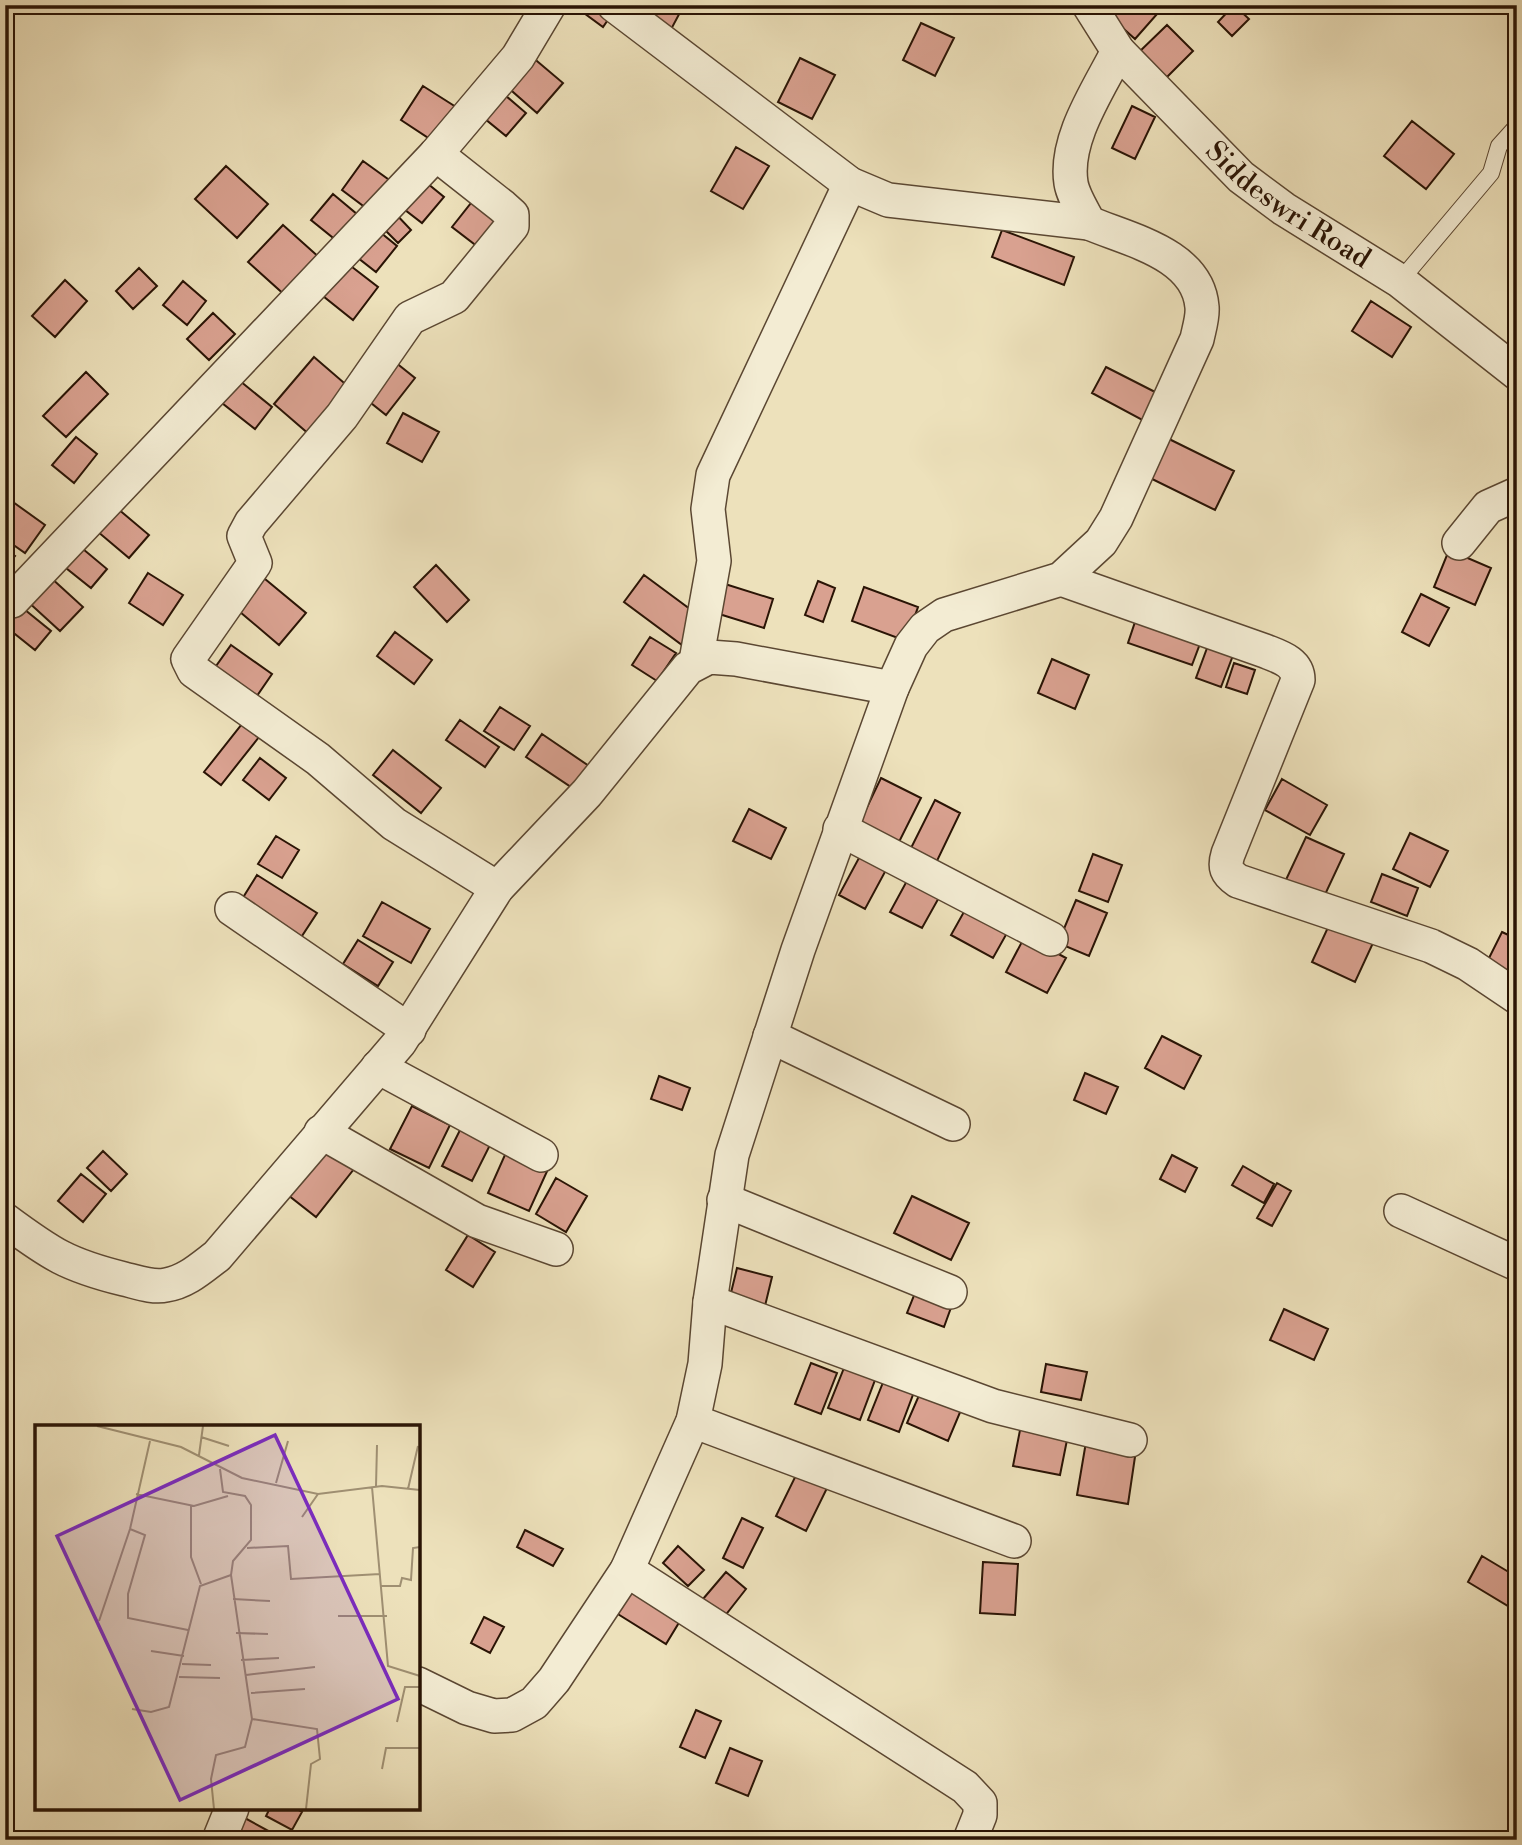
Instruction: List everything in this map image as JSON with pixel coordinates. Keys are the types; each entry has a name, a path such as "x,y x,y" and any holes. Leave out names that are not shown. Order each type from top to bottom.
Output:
{"street":[{"path":"12,601 436,154 518,57 549,5"},
{"path":"420,1685 467,1709 494,1716 512,1715 534,1703 554,1679 627,1570 693,1422 705,1364 710,1302 732,1155 840,829 892,688 911,646 925,628 944,615 1061,579 1101,542 1116,518 1197,339 1202,308 1198,289 1189,273 1170,257 1089,223 888,201 850,184 614,5"},
{"name":"Siddeswri Road","path":"1089,5 1118,51 1241,177 1284,209 1400,281 1517,373"},
{"path":"1089,223 1071,186 1069,163 1076,139 1118,51"},
{"path":"436,154 512,215 512,226 454,297 410,318 342,416 251,523 244,536 255,557 253,566 188,659 194,671 318,759 394,824 497,888"},
{"path":"5,1220 68,1263 145,1284 164,1286 184,1280 217,1256 409,1030 497,888 587,793 696,661 714,561 708,509 713,475 850,184"},
{"path":"1459,543 1488,507 1517,494"},
{"path":"1061,579 1265,651 1294,665 1298,672 1298,680 1228,854 1225,866 1228,874 1238,881 1431,946 1468,964 1517,997"},
{"path":"696,661 709,657 736,659 892,688"},
{"path":"840,829 1051,939"},
{"path":"232,909 409,1030"},
{"path":"770,1036 953,1124"},
{"path":"378,1067 541,1155"},
{"path":"321,1132 477,1220 556,1249"},
{"path":"724,1200 950,1292"},
{"path":"1401,1211 1517,1264"},
{"path":"710,1302 993,1406 1129,1440"},
{"path":"693,1422 1014,1541"},
{"path":"627,1570 965,1787 980,1803 980,1815 970,1840"},
{"path":"219,1840 231,1810"}],"lane":[{"path":"1400,281 1491,173 1499,146 1517,126"}],"building":[{"path":"573,5 611,5 616,8 603,27"},
{"path":"634,5 684,5 668,35"},
{"path":"1113,5 1165,5 1135,39 1106,13"},
{"path":"1234,5 1249,19 1232,36 1218,22"},
{"path":"921,23 954,38 935,76 903,60"},
{"path":"1167,25 1193,51 1163,81 1137,54"},
{"path":"531,56 563,83 537,113 505,85"},
{"path":"800,58 835,75 812,119 778,102"},
{"path":"423,86 456,107 433,141 401,120"},
{"path":"499,90 526,113 506,136 479,114"},
{"path":"1132,106 1155,117 1135,159 1112,148"},
{"path":"1412,121 1454,154 1426,189 1384,156"},
{"path":"736,147 769,166 743,209 711,191"},
{"path":"363,161 392,182 370,211 342,190"},
{"path":"226,166 268,204 237,238 195,199"},
{"path":"422,179 444,197 422,223 400,206"},
{"path":"333,194 358,215 337,241 311,220"},
{"path":"475,198 505,221 482,250 452,227"},
{"path":"393,211 411,230 398,243 379,224"},
{"path":"283,225 321,259 287,297 248,262"},
{"path":"375,228 397,246 376,272 353,254"},
{"path":"1002,230 1074,257 1064,285 992,257"},
{"path":"343,260 378,287 353,320 318,292"},
{"path":"139,268 157,286 133,309 116,291"},
{"path":"65,280 87,301 55,337 32,316"},
{"path":"183,281 206,301 187,325 163,305"},
{"path":"1371,301 1411,327 1392,357 1352,331"},
{"path":"213,313 235,334 209,360 187,339"},
{"path":"314,357 350,388 310,435 274,404"},
{"path":"390,358 415,378 386,415 361,395"},
{"path":"1106,367 1161,395 1146,422 1092,393"},
{"path":"86,372 108,394 66,437 43,416"},
{"path":"240,381 272,407 255,429 222,403"},
{"path":"403,413 439,432 422,462 387,443"},
{"path":"76,437 97,454 74,483 52,465"},
{"path":"1167,438 1234,471 1215,510 1148,477"},
{"path":"13,502 45,525 25,553 5,539 5,512"},
{"path":"111,503 149,535 129,558 91,526"},
{"path":"77,544 107,569 91,588 61,564"},
{"path":"5,549 15,556 5,568"},
{"path":"1449,550 1491,568 1475,605 1434,587"},
{"path":"436,565 469,600 447,622 414,587"},
{"path":"148,573 183,595 163,625 129,603"},
{"path":"259,574 306,613 279,645 233,606"},
{"path":"644,575 702,618 682,645 624,602"},
{"path":"49,576 83,607 60,631 26,600"},
{"path":"818,581 835,588 823,622 805,615"},
{"path":"725,584 773,599 764,628 716,613"},
{"path":"864,587 918,607 906,641 852,621"},
{"path":"1421,594 1449,608 1429,646 1402,632"},
{"path":"19,605 51,631 35,650 5,626"},
{"path":"1139,610 1204,633 1192,665 1128,643"},
{"path":"395,632 432,660 414,684 377,656"},
{"path":"650,637 676,653 657,681 632,665"},
{"path":"1210,640 1235,650 1221,687 1196,678"},
{"path":"231,645 272,674 250,706 209,676"},
{"path":"1052,659 1089,675 1075,709 1038,693"},
{"path":"1234,663 1255,670 1247,694 1226,687"},
{"path":"500,707 530,726 514,750 484,731"},
{"path":"460,720 499,747 485,767 446,740"},
{"path":"242,724 259,737 221,785 204,772"},
{"path":"542,734 589,766 574,789 526,757"},
{"path":"393,750 441,788 421,813 373,775"},
{"path":"260,758 286,778 269,800 243,780"},
{"path":"881,778 921,798 896,848 857,828"},
{"path":"1282,779 1327,805 1310,835 1265,810"},
{"path":"935,800 960,813 935,865 909,852"},
{"path":"749,809 786,828 771,859 733,841"},
{"path":"1410,833 1448,851 1430,887 1393,869"},
{"path":"276,836 299,850 282,878 258,864"},
{"path":"1306,837 1344,854 1322,901 1284,884"},
{"path":"1093,854 1122,865 1108,902 1079,891"},
{"path":"860,856 886,870 865,909 839,895"},
{"path":"1382,874 1418,888 1407,916 1371,902"},
{"path":"257,875 317,913 298,942 239,904"},
{"path":"909,877 941,894 922,928 890,912"},
{"path":"1076,900 1107,913 1089,956 1058,943"},
{"path":"382,902 430,929 411,963 363,936"},
{"path":"965,910 1007,933 993,958 951,935"},
{"path":"1330,923 1373,943 1355,982 1312,962"},
{"path":"1502,932 1517,939 1517,979 1486,964"},
{"path":"1025,936 1066,958 1047,993 1006,972"},
{"path":"358,940 393,962 378,986 343,964"},
{"path":"1162,1036 1201,1056 1184,1089 1145,1068"},
{"path":"1085,1073 1118,1087 1106,1114 1074,1100"},
{"path":"659,1076 690,1088 682,1110 651,1099"},
{"path":"412,1106 450,1125 429,1168 390,1149"},
{"path":"462,1126 492,1141 472,1181 442,1166"},
{"path":"326,1147 354,1169 316,1217 288,1195"},
{"path":"508,1148 549,1167 529,1211 488,1193"},
{"path":"103,1151 127,1174 111,1191 87,1168"},
{"path":"1172,1155 1197,1168 1185,1192 1160,1179"},
{"path":"1243,1166 1274,1184 1264,1203 1232,1185"},
{"path":"81,1174 106,1194 83,1222 58,1201"},
{"path":"556,1178 587,1196 566,1232 536,1214"},
{"path":"1277,1183 1291,1191 1272,1226 1257,1218"},
{"path":"912,1196 969,1223 951,1260 894,1233"},
{"path":"468,1235 495,1252 473,1287 446,1270"},
{"path":"737,1268 772,1277 764,1310 729,1301"},
{"path":"917,1288 953,1302 944,1327 907,1313"},
{"path":"1284,1309 1328,1329 1314,1360 1270,1340"},
{"path":"811,1363 837,1373 821,1414 795,1404"},
{"path":"1046,1364 1087,1372 1081,1400 1041,1392"},
{"path":"844,1368 875,1380 860,1420 828,1408"},
{"path":"884,1380 914,1392 899,1432 868,1420"},
{"path":"920,1393 961,1410 948,1441 907,1423"},
{"path":"1021,1425 1068,1435 1060,1475 1013,1466"},
{"path":"1086,1442 1136,1450 1128,1504 1077,1495"},
{"path":"800,1467 830,1482 806,1531 776,1516"},
{"path":"742,1518 763,1528 743,1568 723,1558"},
{"path":"525,1530 563,1549 553,1566 517,1547"},
{"path":"678,1546 704,1570 688,1586 663,1563"},
{"path":"1482,1556 1517,1577 1517,1602 1513,1609 1468,1582"},
{"path":"983,1562 1018,1564 1015,1615 980,1613"},
{"path":"726,1572 746,1589 724,1617 703,1599"},
{"path":"631,1583 683,1616 666,1644 613,1611"},
{"path":"484,1617 504,1627 490,1653 471,1643"},
{"path":"696,1710 721,1721 705,1758 680,1747"},
{"path":"730,1748 762,1761 748,1796 716,1783"},
{"path":"269,1810 302,1812 292,1830 266,1816"},
{"path":"243,1817 274,1834 271,1840 231,1840"}]}
